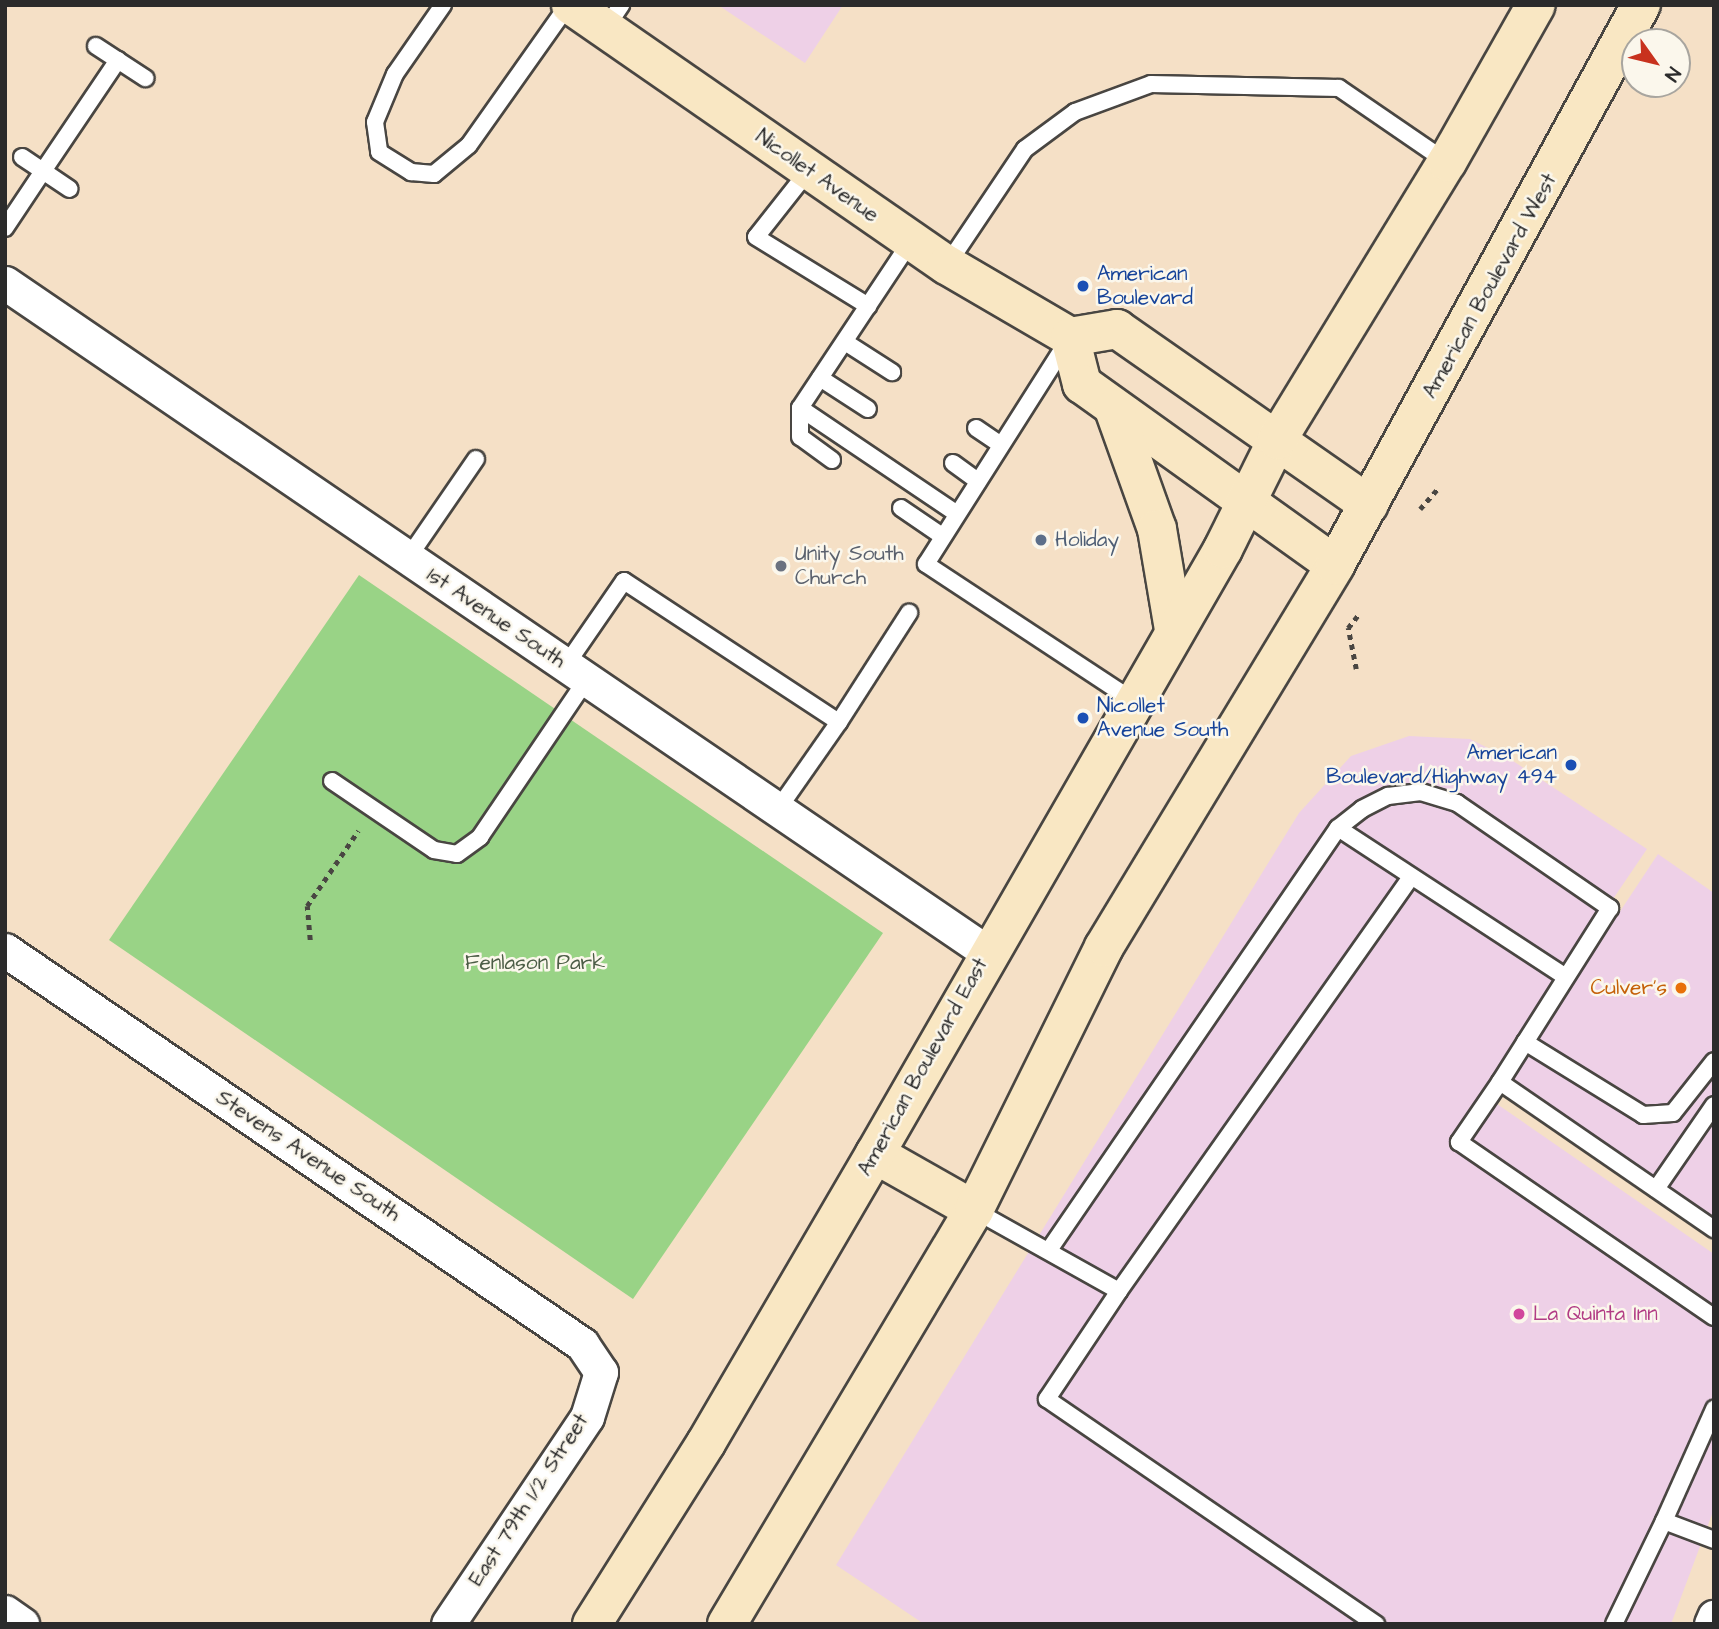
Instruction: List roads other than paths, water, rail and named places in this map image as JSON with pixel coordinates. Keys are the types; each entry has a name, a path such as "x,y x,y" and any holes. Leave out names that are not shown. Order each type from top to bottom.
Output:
{"main road":[{"name":"Nicollet Avenue","path":"569,5 613,17 808,170 947,265 1070,337"},
{"path":"1247,505 1277,440 1447,162 1536,5"},
{"name":"American Boulevard West","path":"1335,565 1641,5"},
{"path":"727,1624 974,1210 1104,947 1335,565 1247,505 1082,384 1070,337 1117,329 1369,505"},
{"path":"1114,408 1157,529 1174,630"},
{"name":"American Boulevard East","path":"592,1624 706,1443 1247,505"},
{"path":"875,1154 974,1210"}],"street":[{"name":"1st Avenue South","path":"5,283 988,952"},
{"name":"Stevens Avenue South","path":"5,950 582,1344 601,1372"},
{"name":"East 79th 1/2 Street","path":"448,1624 587,1417 601,1372"},
{"path":"5,1612 22,1624"},
{"path":"1711,1624 1714,1617"}],"lane":[{"path":"443,5 395,75 375,122 379,152 411,172 433,174 468,145 569,5"},
{"path":"96,46 145,78"},
{"path":"5,228 118,60"},
{"path":"947,265 1025,149 1075,112 1152,84 1339,88 1447,162"},
{"path":"22,157 70,189"},
{"path":"808,170 756,237 868,306"},
{"path":"832,460 800,438 800,408 911,241"},
{"path":"1070,337 926,564 1133,701"},
{"path":"845,342 892,372"},
{"path":"820,379 868,409"},
{"path":"800,408 957,514"},
{"path":"976,429 1001,445"},
{"path":"408,558 476,459"},
{"path":"953,463 978,481"},
{"path":"901,508 942,536"},
{"path":"332,781 434,850 457,853 480,837 576,672 624,581 839,722"},
{"path":"778,809 839,722 909,613"},
{"path":"1049,1250 1338,828 1362,808 1388,796 1421,792 1457,803 1610,908 1459,1142 1714,1317"},
{"path":"1338,828 1566,978"},
{"path":"1376,1624 1047,1399 1119,1291 1411,877"},
{"path":"1525,1042 1643,1115 1673,1113 1714,1061"},
{"path":"1500,1082 1713,1227"},
{"path":"1656,1189 1714,1105"},
{"path":"974,1210 1119,1291"},
{"path":"1614,1624 1714,1409"},
{"path":"1664,1521 1714,1540"}],"place":[{"name":"American Boulevard","path":"1083,286"},
{"name":"Holiday","path":"1041,540"},
{"name":"Unity South Church","path":"781,566"},
{"name":"Nicollet Avenue South","path":"1083,718"},
{"name":"American Boulevard/Highway 494","path":"1571,765"},
{"name":"Culver's","path":"1681,988"},
{"name":"La Quinta Inn","path":"1519,1314"}],"park label":[{"name":"Fenlason Park","path":"535,963"}]}
